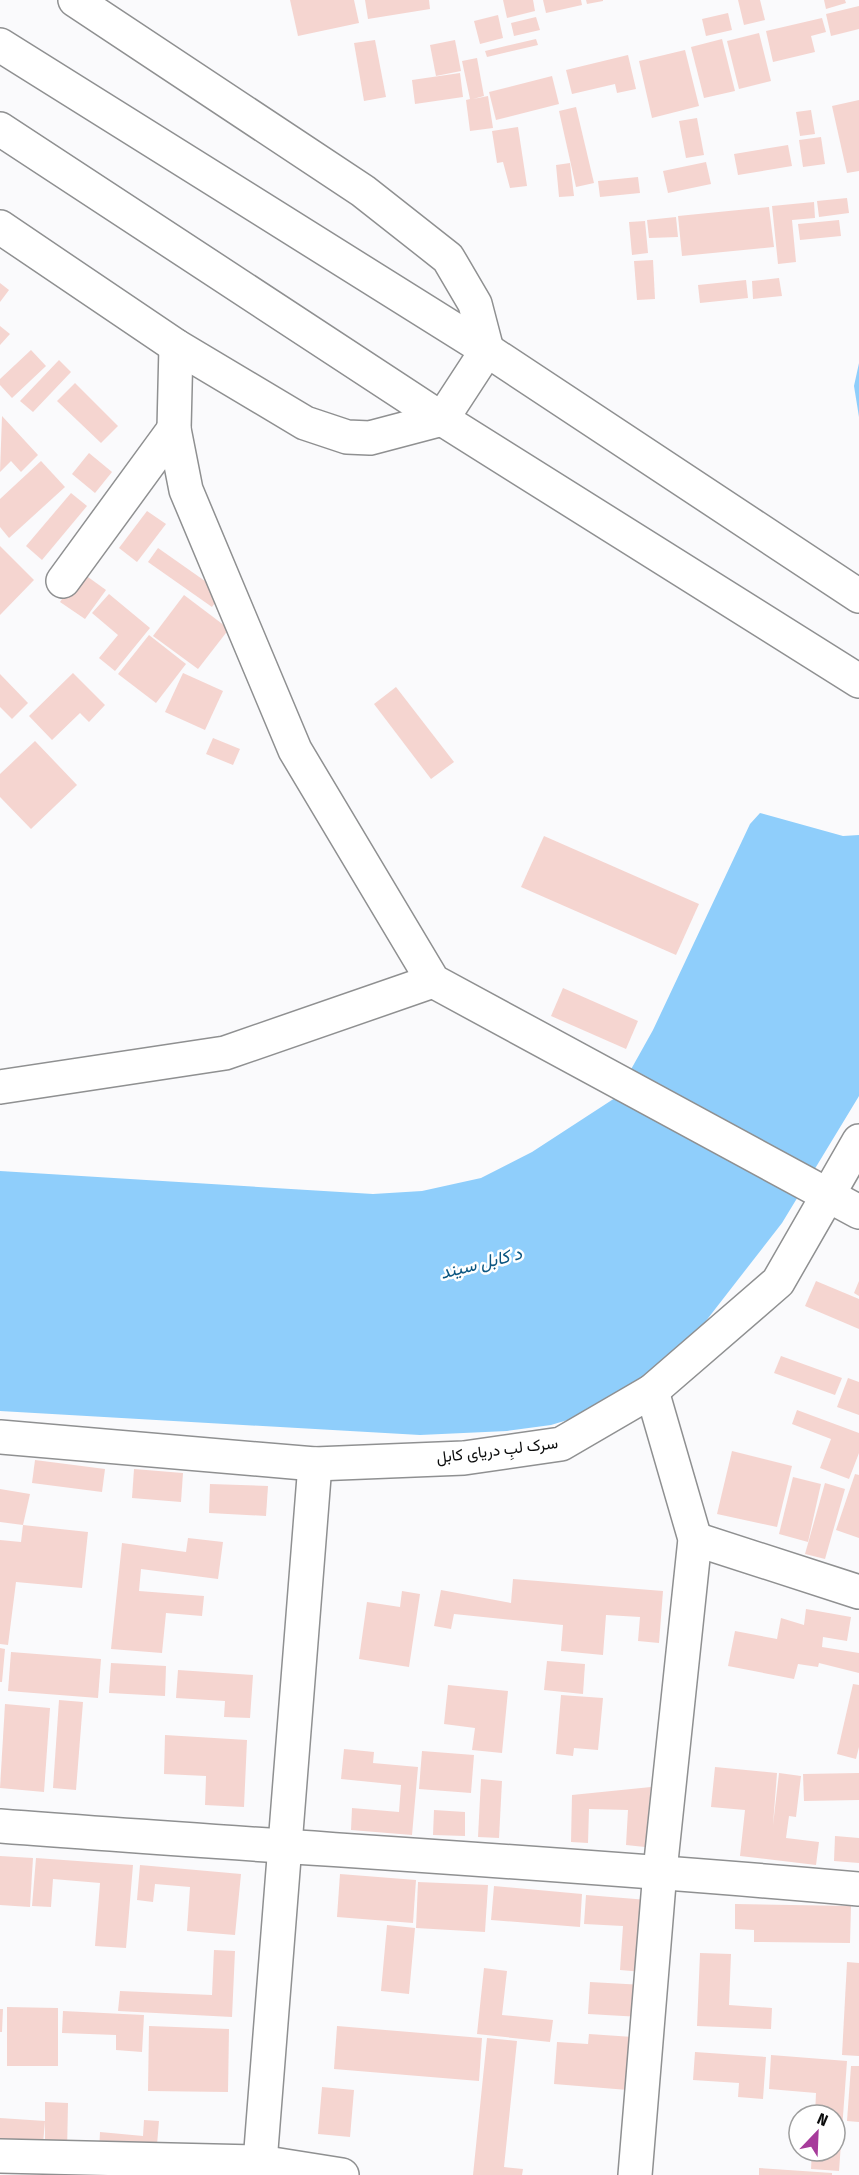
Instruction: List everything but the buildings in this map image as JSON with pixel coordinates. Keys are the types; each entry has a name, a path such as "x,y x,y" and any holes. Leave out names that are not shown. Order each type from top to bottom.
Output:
{"street":[{"path":"0,227 176,346 305,423 347,436 370,438 442,419 488,350 475,304 448,258 363,191 75,0"},
{"path":"100,0 127,35"},
{"path":"0,45 488,350 859,596"},
{"path":"0,129 442,419 859,681"},
{"path":"176,346 174,429 186,490 294,750 433,981 859,1212"},
{"path":"63,581 174,429"},
{"path":"0,1087 225,1053 433,981"},
{"name":"سرک لبِ دریای کابل","path":"0,1437 315,1464 464,1458 561,1444 652,1391 778,1281 818,1191 859,1141"},
{"path":"635,2175 660,1871 694,1539 652,1391"},
{"path":"260,2168 315,1464"},
{"path":"694,1539 859,1593"},
{"path":"0,1826 284,1848 660,1871 859,1889"},
{"path":"0,2156 260,2168 342,2175"}],"water":[{"path":"859,363 859,417 854,386"},
{"name":"د کابل سيند","path":"760,813 843,836 859,835 859,1096 782,1223 688,1344 647,1384 594,1412 551,1425 507,1431 420,1435 0,1411 0,1171 373,1194 422,1191 481,1178 532,1152 615,1098 653,1030 750,824"}]}
